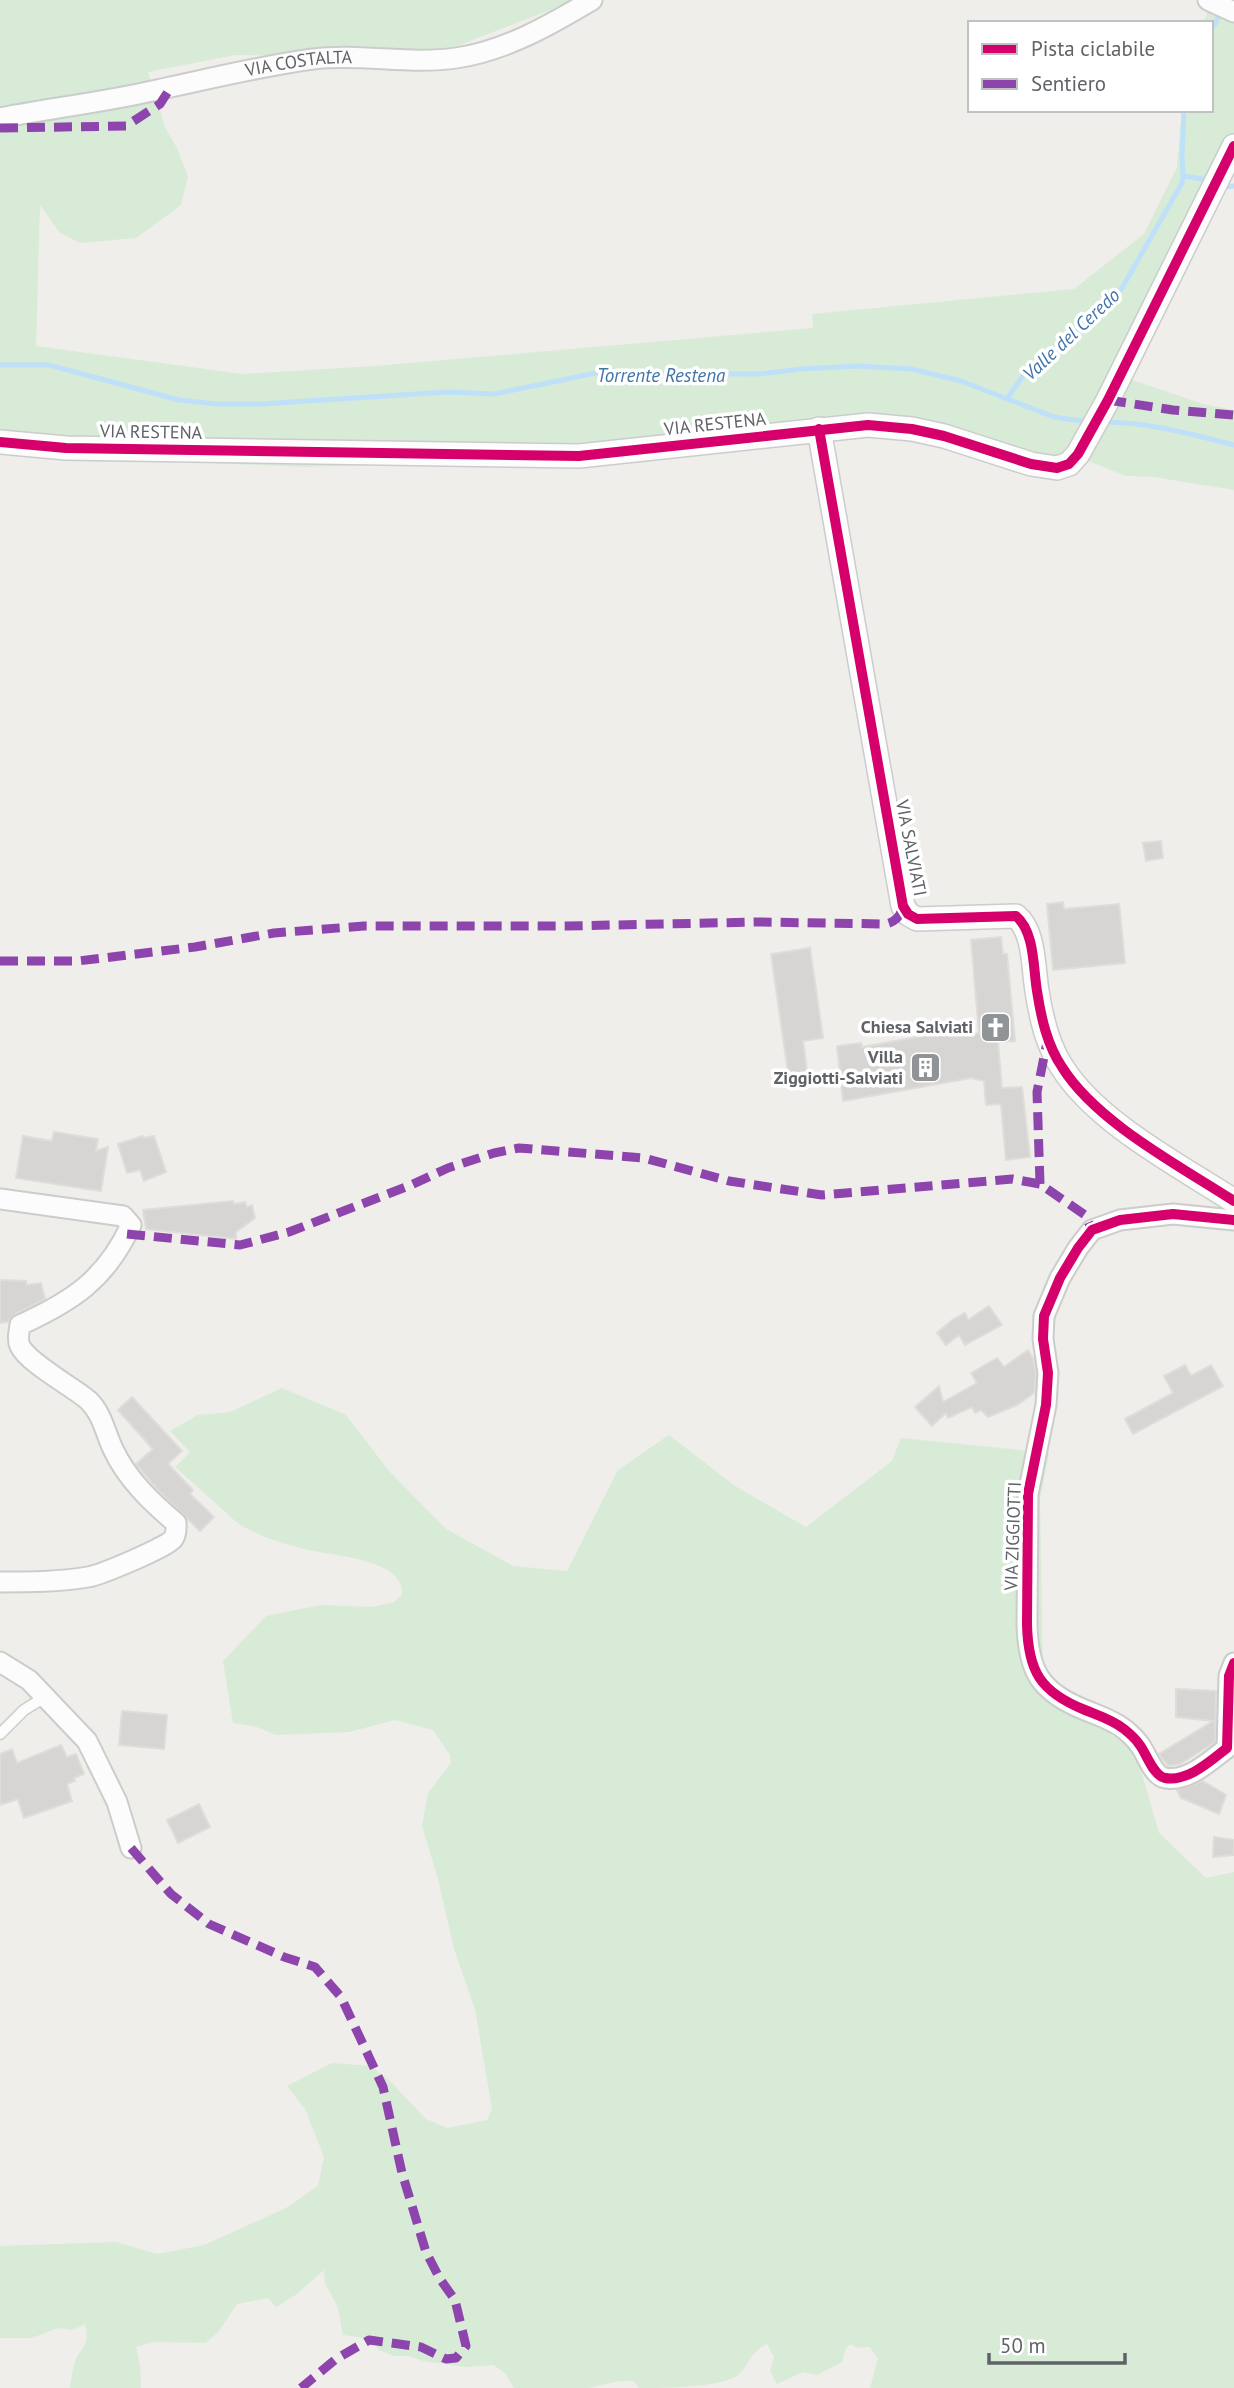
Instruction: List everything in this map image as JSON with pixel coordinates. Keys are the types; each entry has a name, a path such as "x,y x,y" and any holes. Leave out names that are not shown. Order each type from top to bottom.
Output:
{"street":[{"name":"VIA COSTALTA","path":"0,118 155,91 233,72 316,59 457,58 510,42 544,28 592,0"},
{"path":"1209,1 1232,11"},
{"name":"VIA RESTENA","path":"0,442 66,448 579,456 867,425 912,429 944,436 1031,464 1057,468 1069,464 1078,454 1108,400 1234,146"},
{"name":"VIA SALVIATI","path":"819,429 903,906 908,914 917,919 1016,916 1024,922 1048,1038 1061,1067 1079,1089 1123,1130 1234,1201"},
{"path":"0,1199 123,1216 131,1225 120,1247 85,1289 65,1303 20,1325 18,1334 20,1346 28,1356 90,1402 99,1413 113,1449 127,1474 157,1507 176,1523 173,1540 92,1577 0,1582"},
{"name":"VIA ZIGGIOTTI","path":"1234,1220 1173,1214 1120,1220 1092,1230 1060,1278 1045,1316 1043,1339 1048,1373 1046,1405 1028,1494 1027,1623 1028,1642 1038,1678 1065,1702 1121,1726 1139,1744 1160,1776 1166,1778 1185,1775 1205,1765 1227,1748 1229,1676 1234,1663"},
{"path":"0,1662 12,1667 29,1681 87,1741 117,1802 131,1848"}],"lane":[{"path":"0,1734 24,1710 45,1697"}],"green space":[{"path":"0,0 576,0 426,58 235,55 148,72 165,127 178,150 188,177 181,205 136,238 80,243 59,232 40,205 36,346 242,374 375,366 813,328 812,314 1074,289 1144,234 1177,167 1182,112 1213,112 1213,21 1204,21 1211,4 1234,11 1234,149 1112,373 1203,404 1234,410 1234,490 1154,477 1126,476 1076,456 1055,470 889,426 561,459 304,467 0,454"},
{"path":"282,1388 346,1415 389,1471 446,1529 513,1566 567,1571 618,1470 669,1435 735,1486 806,1527 892,1461 901,1438 1049,1453 1040,1499 1043,1677 1136,1753 1159,1833 1206,1878 1234,1872 1234,2388 870,2388 878,2358 869,2347 856,2348 851,2344 846,2348 842,2362 817,2375 803,2372 777,2384 770,2371 774,2357 767,2344 752,2356 737,2376 716,2383 690,2387 639,2388 634,2381 619,2381 589,2388 514,2388 505,2373 493,2365 466,2367 423,2361 409,2356 394,2356 379,2350 371,2339 343,2335 338,2308 325,2283 324,2270 297,2294 276,2307 268,2298 237,2304 219,2331 206,2343 153,2342 136,2347 141,2388 70,2388 76,2359 87,2339 85,2324 72,2330 58,2328 32,2338 0,2338 0,2246 116,2242 157,2254 204,2245 286,2208 318,2186 324,2157 305,2109 287,2086 332,2063 371,2066 390,2081 426,2119 447,2128 487,2120 492,2109 475,2009 454,1949 438,1879 422,1826 428,1793 451,1763 450,1755 433,1730 395,1720 349,1732 276,1735 257,1727 233,1723 223,1661 266,1616 321,1605 373,1607 394,1602 402,1595 400,1583 393,1574 381,1567 350,1557 284,1543 241,1525 175,1467 190,1452 170,1431 198,1415 230,1412"}],"building":[{"path":"1161,841 1163,858 1146,861 1143,843"},
{"path":"1063,902 1064,909 1119,904 1125,963 1053,970 1047,904"},
{"path":"1001,937 1003,954 1007,954 1015,1041 998,1042 1002,1088 1022,1087 1030,1157 1006,1160 1001,1104 986,1105 984,1081 971,1078 843,1101 837,1046 861,1043 862,1047 951,1031 952,1036 979,1033 971,940"},
{"path":"810,948 823,1038 803,1041 808,1078 789,1080 771,954"},
{"path":"54,1132 98,1139 96,1151 108,1147 101,1191 16,1178 23,1136 52,1141"},
{"path":"143,1136 154,1136 166,1172 144,1181 140,1170 127,1173 118,1144"},
{"path":"233,1201 234,1204 245,1202 247,1207 252,1205 255,1218 236,1232 236,1239 146,1229 143,1210"},
{"path":"0,1280 26,1281 26,1285 41,1283 45,1299 15,1314 8,1322 0,1323"},
{"path":"989,1306 1002,1325 965,1345 959,1335 946,1345 937,1333 965,1313 968,1320"},
{"path":"1028,1350 1033,1358 1036,1374 1034,1393 1017,1405 988,1417 981,1410 975,1413 972,1407 948,1418 946,1413 932,1426 915,1407 939,1386 943,1402 977,1383 971,1373 997,1358 1004,1367"},
{"path":"1185,1365 1191,1376 1211,1365 1223,1386 1133,1434 1125,1419 1173,1393 1164,1376"},
{"path":"132,1397 182,1451 168,1464 193,1490 190,1494 214,1517 200,1531 136,1464 153,1449 118,1410"},
{"path":"1176,1689 1216,1691 1215,1742 1180,1764 1168,1766 1159,1754 1213,1721 1176,1717"},
{"path":"122,1711 167,1715 164,1749 119,1745"},
{"path":"61,1745 67,1757 76,1754 84,1774 67,1784 72,1801 24,1818 18,1799 0,1805 0,1754 12,1749 17,1763"},
{"path":"1203,1781 1226,1795 1219,1814 1181,1798 1177,1790"},
{"path":"199,1804 210,1827 178,1843 167,1820"},
{"path":"1214,1837 1234,1840 1234,1855 1213,1857"}],"waterway":[{"path":"1213,27 1220,10"},
{"path":"1183,176 1184,112"},
{"name":"Valle del Ceredo","path":"1008,397 1028,369 1087,323 1122,288 1182,183 1183,176 1203,179"},
{"name":"Valle del Ceredo","path":"1225,187 1234,186"},
{"name":"Torrente Restena","path":"0,365 49,365 179,400 217,404 261,404 447,392 494,394 596,373 760,374 858,366 911,369 961,381 1054,417 1090,422"},
{"name":"Torrente Restena","path":"1103,422 1153,426 1234,445"}],"marked path":[{"path":"0,128 126,126 160,104 171,87"},
{"path":"1108,400 1173,410 1234,415"},
{"path":"0,961 78,961 195,947 274,933 364,926 758,922 886,924 898,918 903,906"},
{"path":"1040,1184 1037,1092 1047,1042"},
{"path":"127,1234 240,1245 289,1232 448,1168 519,1148 644,1158 729,1181 822,1195 1012,1179 1040,1184 1085,1215 1092,1230"},
{"path":"131,1848 171,1894 209,1924 284,1957 315,1967 341,1997 383,2087 402,2173 426,2252 455,2300 466,2346 456,2358 446,2359 421,2347 369,2340 336,2359 301,2388"}],"cycle path":[{"path":"0,442 66,448 579,456 868,425 912,429 944,436 1031,464 1057,468 1069,464 1078,454 1108,400 1234,146"},
{"path":"819,429 903,906 908,914 917,919 1016,916 1027,931 1030,941 1039,1001 1049,1040 1062,1067 1077,1087 1140,1142 1234,1201"},
{"path":"1234,1220 1173,1214 1120,1220 1092,1230 1060,1278 1044,1316 1043,1339 1048,1373 1046,1405 1028,1494 1027,1624 1030,1655 1047,1687 1057,1696 1124,1729 1142,1748 1157,1773 1165,1778 1190,1774 1227,1748 1229,1676 1234,1663"}],"place":[{"name":"Chiesa Salviati","path":"996,1027"},
{"name":"Villa Ziggiotti-Salviati","path":"926,1067"}]}
